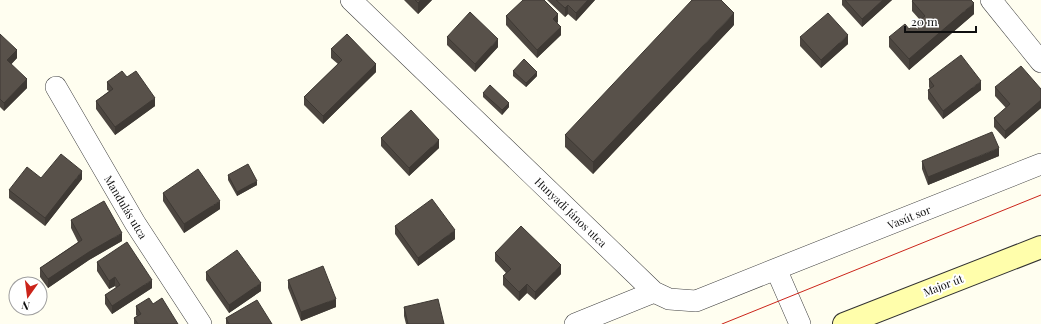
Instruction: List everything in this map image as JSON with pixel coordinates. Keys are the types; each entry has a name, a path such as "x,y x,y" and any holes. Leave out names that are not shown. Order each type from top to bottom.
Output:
{"street":[{"name":"Hunyadi János utca","path":"351,0 654,292 669,299 696,301 776,269"},
{"path":"991,0 1041,62"},
{"name":"Mandulás utca","path":"56,87 135,223 201,324"},
{"name":"Vasút sor","path":"776,269 1041,164"},
{"name":"Major út","path":"844,324 1041,247"},
{"path":"776,269 800,324"},
{"path":"575,324 654,292"}],"building":[{"path":"523,0 544,0 558,14 553,19 561,27 537,50 506,16"},
{"path":"556,0 588,0 576,13 568,5 565,8"},
{"path":"692,0 721,0 734,13 593,162 565,135"},
{"path":"845,0 883,0 862,19"},
{"path":"971,0 974,3 909,59 889,37 905,24 909,29 925,16 912,1"},
{"path":"470,12 498,39 475,64 447,37"},
{"path":"828,13 848,35 821,60 800,37"},
{"path":"0,34 17,50 7,60 27,79 4,103 0,99"},
{"path":"347,34 376,64 323,116 304,97 342,60 331,49"},
{"path":"961,55 981,81 943,111 928,90 934,86 929,79"},
{"path":"524,59 537,72 526,83 513,71"},
{"path":"1021,66 1041,89 1041,100 1005,131 994,118 1010,104 995,87"},
{"path":"122,71 127,77 136,71 155,98 115,127 96,101 113,89 107,82"},
{"path":"490,85 509,103 502,110 483,93"},
{"path":"411,110 439,140 409,168 381,138"},
{"path":"992,132 999,148 928,177 922,161"},
{"path":"61,154 82,171 45,218 9,190 27,167 41,178"},
{"path":"248,164 257,181 237,192 228,175"},
{"path":"198,169 220,201 184,224 163,193"},
{"path":"432,199 455,230 418,258 395,226"},
{"path":"104,201 122,233 89,252 48,279 48,276 46,276 40,268 82,240 71,220"},
{"path":"521,226 561,265 535,292 527,284 519,292 503,276 511,269 495,253"},
{"path":"127,242 152,280 112,306 105,295 120,285 115,277 109,281 97,262"},
{"path":"237,250 261,283 229,305 206,272"},
{"path":"323,266 336,299 301,312 288,280"},
{"path":"149,298 153,304 162,298 178,324 138,324 134,318 141,314 136,306"},
{"path":"438,299 444,324 408,324 404,307"},
{"path":"257,300 272,324 229,324 226,318"}],"tram line":[{"path":"722,324 1041,195"}]}
